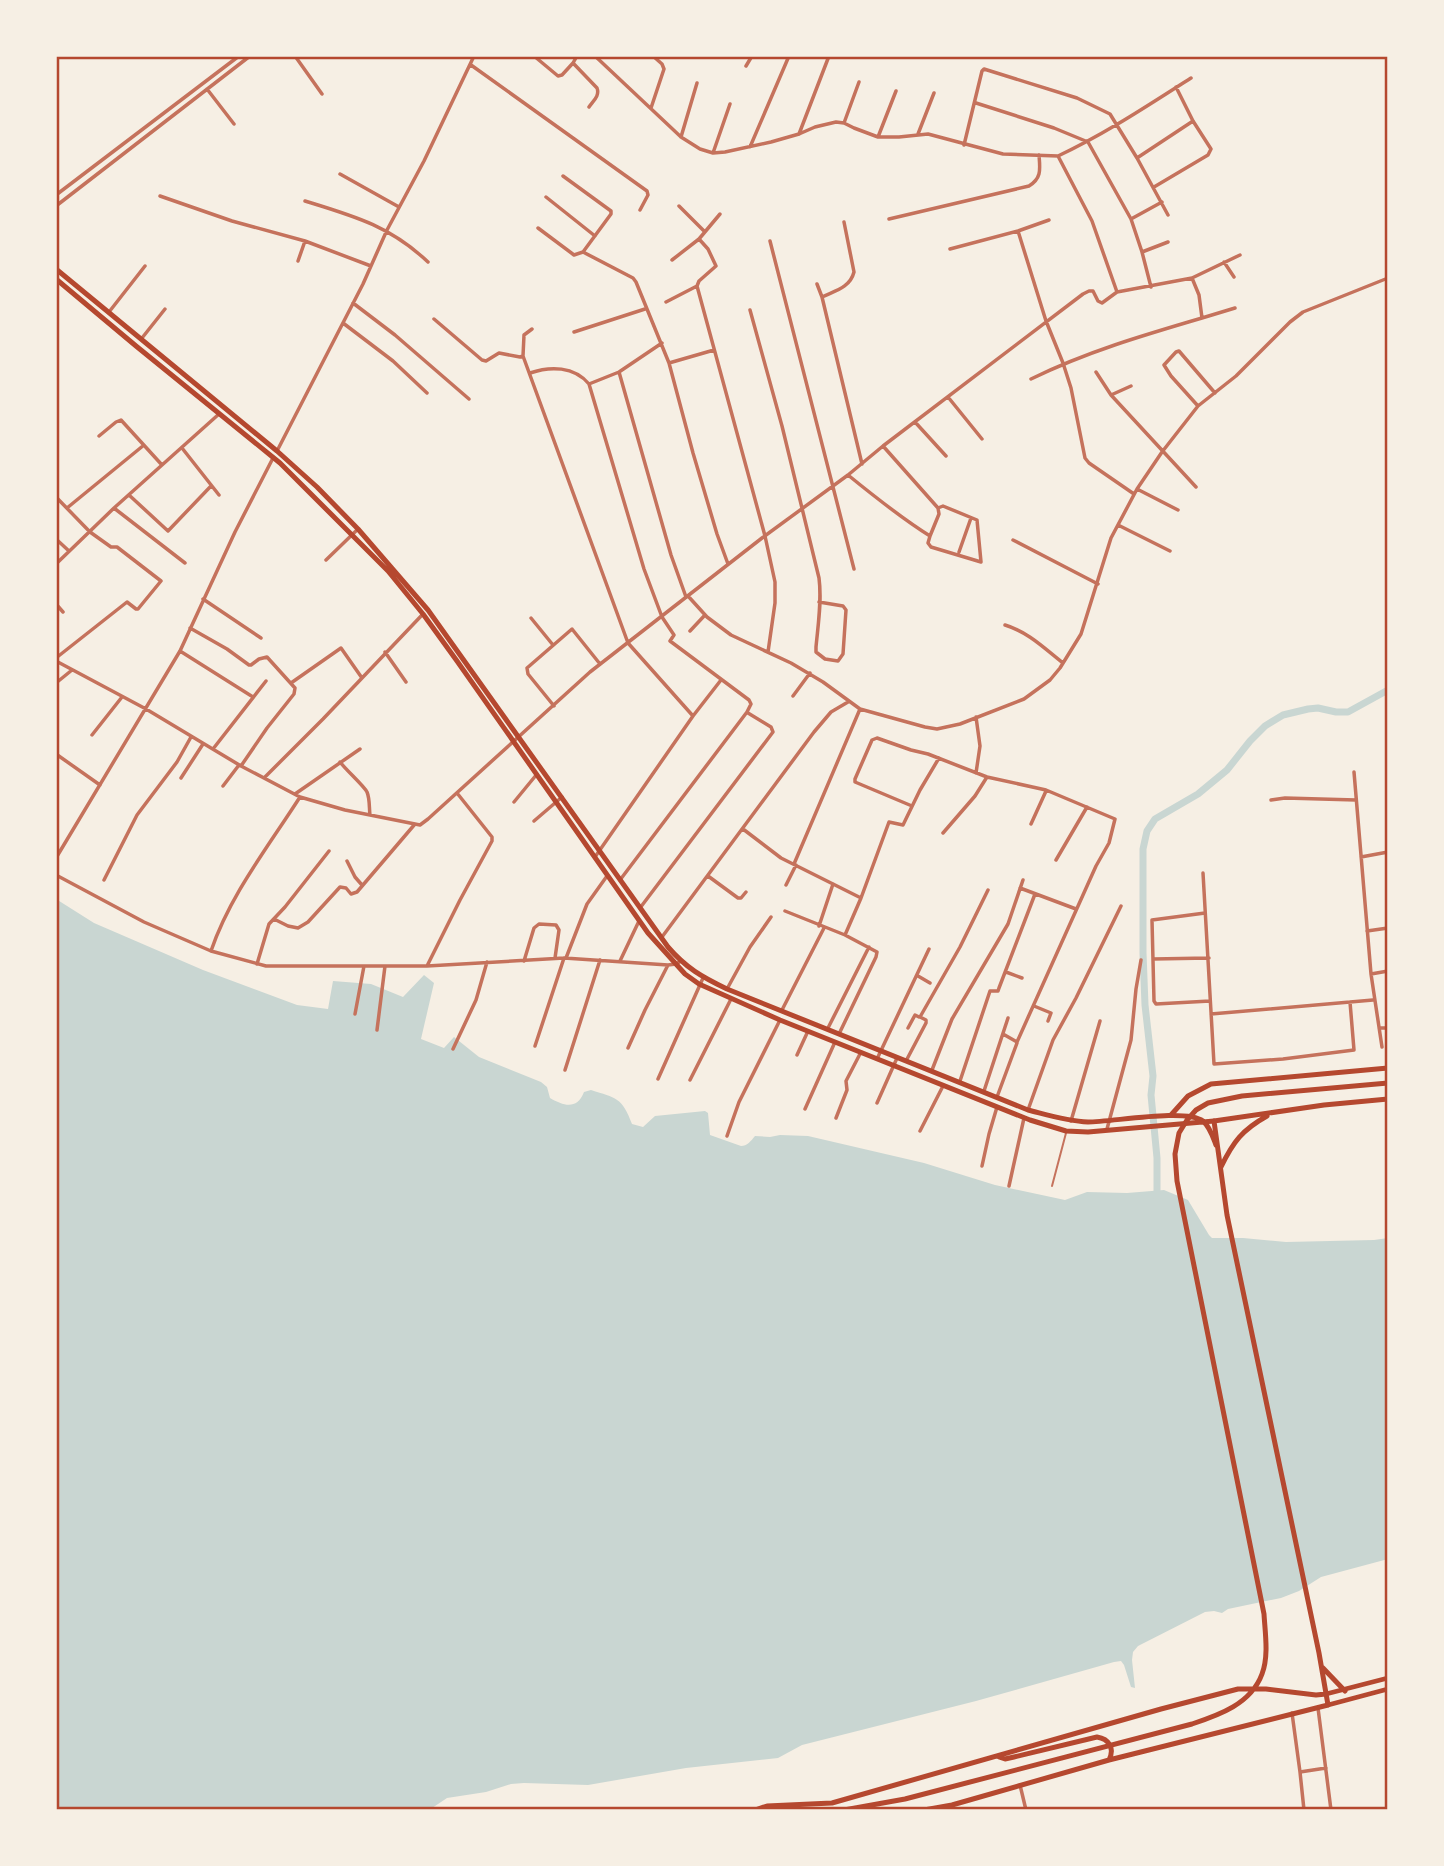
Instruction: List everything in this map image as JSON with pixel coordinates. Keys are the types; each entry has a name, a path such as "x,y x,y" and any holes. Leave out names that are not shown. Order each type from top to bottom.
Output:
{"main road":[{"path":"56,269 317,487 358,529 399,580 517,740"},
{"path":"56,279 273,458 428,610 598,855 662,937 675,963 727,989 1028,1110 1071,1121 1108,1121 1171,1115 1195,1118 1205,1123 1217,1148"},
{"path":"82,302 88,295"},
{"path":"111,325 117,318"},
{"path":"191,389 196,384"},
{"path":"598,855 608,876 639,921 675,963 699,984 892,1066 1024,1118 1066,1131 1107,1131 1205,1123 1324,1105 1388,1099"},
{"path":"778,1019 781,1009"},
{"path":"1171,1115 1188,1096 1212,1084 1388,1068"},
{"path":"844,1810 937,1790 1192,1724 1223,1713 1251,1692 1263,1674 1266,1652 1264,1614 1177,1181 1175,1154 1179,1133 1196,1110 1208,1103 1242,1096 1388,1083"},
{"path":"1220,1168 1242,1133 1269,1115"},
{"path":"1214,1121 1227,1214 1328,1705"},
{"path":"1321,1665 1345,1691"},
{"path":"755,1810 767,1806 832,1803 1238,1689 1325,1695 1388,1678"},
{"path":"924,1810 952,1805 1109,1760 1388,1689"},
{"path":"995,1756 1005,1759 1097,1737 1110,1744 1112,1751 1109,1760"},
{"path":"777,1810 786,1805 802,1810"}],"street":[{"path":"56,195 239,56"},
{"path":"56,206 250,56"},
{"path":"295,56 322,94"},
{"path":"276,451 343,323 474,56"},
{"path":"534,56 558,76 562,75 577,56"},
{"path":"595,56 681,137 692,145 713,153 750,147 828,123 844,123 878,137 937,135 964,145 1003,154 1058,156 1118,125 1191,78"},
{"path":"651,108 664,69 663,64 653,56"},
{"path":"746,66 752,56"},
{"path":"750,147 789,56"},
{"path":"799,134 829,56"},
{"path":"573,63 598,91 598,96 589,107"},
{"path":"471,65 646,191 648,195 640,210"},
{"path":"964,145 982,71 987,68 1077,98 1108,112 1168,215"},
{"path":"844,123 859,82"},
{"path":"681,137 697,83"},
{"path":"1154,187 1210,153 1210,147 1176,87"},
{"path":"196,89 200,94"},
{"path":"207,89 234,124"},
{"path":"878,137 896,91"},
{"path":"918,134 934,93"},
{"path":"975,103 1054,128 1088,142 1131,219 1151,286"},
{"path":"713,153 730,104"},
{"path":"1137,158 1194,121"},
{"path":"889,219 1028,187 1039,178 1039,155"},
{"path":"1058,156 1092,221 1117,292"},
{"path":"340,174 399,207"},
{"path":"538,228 576,256 583,252 611,215 611,211 563,176"},
{"path":"160,196 232,221 305,241 371,266"},
{"path":"546,197 595,236"},
{"path":"305,201 387,230 428,262"},
{"path":"1131,219 1162,202"},
{"path":"679,206 705,232"},
{"path":"672,260 699,239 720,214"},
{"path":"950,249 1049,220"},
{"path":"822,297 842,288 853,278 844,222"},
{"path":"1018,231 1046,321 1071,388 1087,461 1134,494"},
{"path":"666,302 697,286 716,266 708,249 699,239"},
{"path":"298,261 305,241"},
{"path":"770,241 854,569"},
{"path":"1142,252 1168,242"},
{"path":"583,252 635,280 669,363 693,453 728,564"},
{"path":"56,497 90,532 111,547 117,547 161,581 138,609 127,601 56,660 300,797 345,810 420,825 600,664 1089,290 1095,292 1098,301 1102,303 1117,292 1192,278 1240,255"},
{"path":"1224,262 1234,278"},
{"path":"109,312 145,266"},
{"path":"1192,278 1199,295 1202,318"},
{"path":"619,372 671,555 687,597 731,635 810,673 860,709 937,729 960,724 1024,699 1050,680 1081,634 1111,538 1134,494 1198,406 1236,376 1303,312 1388,278"},
{"path":"817,284 862,464"},
{"path":"697,286 765,536 775,583 768,652"},
{"path":"353,303 395,335 469,399"},
{"path":"574,332 646,308"},
{"path":"1031,379 1063,363 1140,336 1235,308"},
{"path":"140,340 165,309"},
{"path":"750,310 819,578 816,653 825,659 838,661 842,654 846,610 843,606 820,602"},
{"path":"434,319 482,360 488,361 499,353 523,356"},
{"path":"343,323 393,361 427,393"},
{"path":"532,328 524,335 523,356 628,643 693,716"},
{"path":"589,384 619,372 662,343"},
{"path":"669,363 714,350"},
{"path":"1198,406 1164,366 1176,352 1180,352 1215,393"},
{"path":"530,373 543,369 564,370 579,374 589,384 640,556 662,617 674,635 670,641 749,700 751,705 620,880"},
{"path":"1096,372 1111,395 1196,487"},
{"path":"1111,395 1131,386"},
{"path":"947,397 982,439"},
{"path":"56,564 224,408"},
{"path":"99,436 121,420 162,466"},
{"path":"915,422 946,456"},
{"path":"67,508 144,445"},
{"path":"883,446 938,508 939,514 928,543 931,547 981,562 978,521 943,506 938,508"},
{"path":"182,448 219,495"},
{"path":"56,858 180,651 235,532 273,458"},
{"path":"848,475 889,509 930,536"},
{"path":"129,495 168,531 211,486"},
{"path":"1137,489 1178,510"},
{"path":"114,508 185,563"},
{"path":"959,552 971,517"},
{"path":"1118,525 1170,551"},
{"path":"326,560 358,529"},
{"path":"56,539 69,551"},
{"path":"1013,540 1098,584"},
{"path":"203,599 261,638"},
{"path":"56,604 62,612"},
{"path":"263,778 423,614"},
{"path":"690,631 705,615"},
{"path":"531,618 553,645"},
{"path":"1005,625 1031,637 1063,663"},
{"path":"190,628 227,649 248,665 267,657 295,688 294,694 223,786"},
{"path":"554,706 526,672 527,668 571,629 600,664"},
{"path":"291,684 341,648 362,678"},
{"path":"180,651 253,697"},
{"path":"385,652 406,682"},
{"path":"56,683 72,670"},
{"path":"793,696 810,673"},
{"path":"598,855 693,716 721,680"},
{"path":"212,749 266,681"},
{"path":"92,735 122,697"},
{"path":"662,937 814,732 831,712 848,702"},
{"path":"786,885 860,709"},
{"path":"640,908 773,732 771,727 747,712"},
{"path":"976,716 981,746 976,774"},
{"path":"104,880 137,815 177,762 191,737"},
{"path":"912,806 855,782 869,742 877,738 940,758 976,774 1046,790 1115,819 1109,843 1076,909 1017,1042 997,1097"},
{"path":"181,778 204,744"},
{"path":"294,794 360,749"},
{"path":"56,754 100,785"},
{"path":"845,935 889,822 903,825 940,758"},
{"path":"340,762 365,788 370,815"},
{"path":"514,802 539,772"},
{"path":"1354,772 1373,1000 1382,1047"},
{"path":"943,834 975,796 987,777"},
{"path":"1031,824 1046,790"},
{"path":"427,966 492,841 492,837 457,793"},
{"path":"211,951 222,922 236,897 300,797"},
{"path":"534,821 559,800"},
{"path":"1271,800 1356,800"},
{"path":"1056,860 1087,807"},
{"path":"274,919 298,928 308,922 340,887 353,894 415,824"},
{"path":"743,829 781,858 861,898"},
{"path":"257,964 266,929 329,851"},
{"path":"1361,857 1388,852"},
{"path":"347,861 362,886"},
{"path":"1203,873 1214,1064 1354,1050 1350,1002"},
{"path":"56,875 144,922 211,951 278,967 427,966 555,958 675,963"},
{"path":"535,1045 587,904 608,876"},
{"path":"708,876 737,898 746,892"},
{"path":"932,1070 952,1019 1008,924 1023,880"},
{"path":"781,1009 821,927 833,884"},
{"path":"1020,888 1076,909"},
{"path":"920,1017 960,947 988,890"},
{"path":"960,1081 990,991 998,991 1035,894"},
{"path":"1028,1110 1053,1040 1121,906"},
{"path":"785,911 845,935 876,951 876,957 839,1034"},
{"path":"1205,913 1152,920 1154,1001 1156,1004 1211,1001"},
{"path":"727,989 750,947 771,917"},
{"path":"620,961 639,921"},
{"path":"524,961 534,928 539,924 558,927 555,958"},
{"path":"1367,931 1388,928"},
{"path":"828,1028 869,947"},
{"path":"877,1059 929,949"},
{"path":"1153,960 1209,958"},
{"path":"565,1070 600,960"},
{"path":"1107,1131 1131,1040 1141,960"},
{"path":"453,1049 476,1000 487,962"},
{"path":"628,1048 645,1010 675,963"},
{"path":"355,1014 364,966"},
{"path":"377,1030 385,966"},
{"path":"1371,974 1388,971"},
{"path":"1006,972 1022,978"},
{"path":"918,976 930,983"},
{"path":"658,1079 703,978"},
{"path":"690,1080 731,999"},
{"path":"1211,1014 1373,1000"},
{"path":"1034,1006 1051,1013 1048,1021"},
{"path":"906,1061 926,1020 915,1015 908,1028"},
{"path":"984,1091 1008,1018"},
{"path":"727,1136 739,1102 778,1019"},
{"path":"1071,1121 1100,1020"},
{"path":"1379,1028 1388,1028"},
{"path":"797,1055 808,1031"},
{"path":"1003,1034 1017,1042"},
{"path":"805,1108 835,1042"},
{"path":"836,1118 847,1090 845,1082 861,1052"},
{"path":"877,1103 897,1058"},
{"path":"920,1131 943,1086"},
{"path":"982,1166 998,1107"},
{"path":"1009,1185 1024,1118"},
{"path":"1318,1707 1331,1810"},
{"path":"1292,1713 1304,1810"},
{"path":"1300,1772 1326,1768"},
{"path":"1020,1785 1026,1810"}],"lane":[{"path":"1052,1186 1066,1131"}],"shaded area":[{"path":"56,899 94,923 203,970 297,1005 328,1009 333,981 371,984 403,997 424,975 434,983 421,1039 444,1048 454,1037 479,1057 541,1082 547,1087 550,1098 560,1103 574,1104 584,1092 591,1090 612,1097 625,1108 632,1124 643,1127 655,1116 705,1111 708,1113 710,1135 741,1146 755,1136 808,1136 924,1163 995,1185 1065,1200 1087,1192 1164,1190 1188,1200 1212,1238 1286,1242 1388,1238 1388,1559 1321,1577 1299,1591 1281,1598 1228,1609 1222,1613 1205,1612 1138,1646 1133,1652 1132,1660 1135,1688 1131,1687 1121,1661 1114,1662 976,1701 802,1745 778,1758 686,1768 588,1785 511,1784 486,1792 447,1798 429,1810 56,1810"}],"waterway":[{"path":"1157,1198 1157,1158 1151,1095 1153,1076 1145,1005 1143,953 1143,849 1147,831 1155,819 1198,794 1227,770 1265,726 1283,715 1318,708 1348,712 1388,690"}]}
